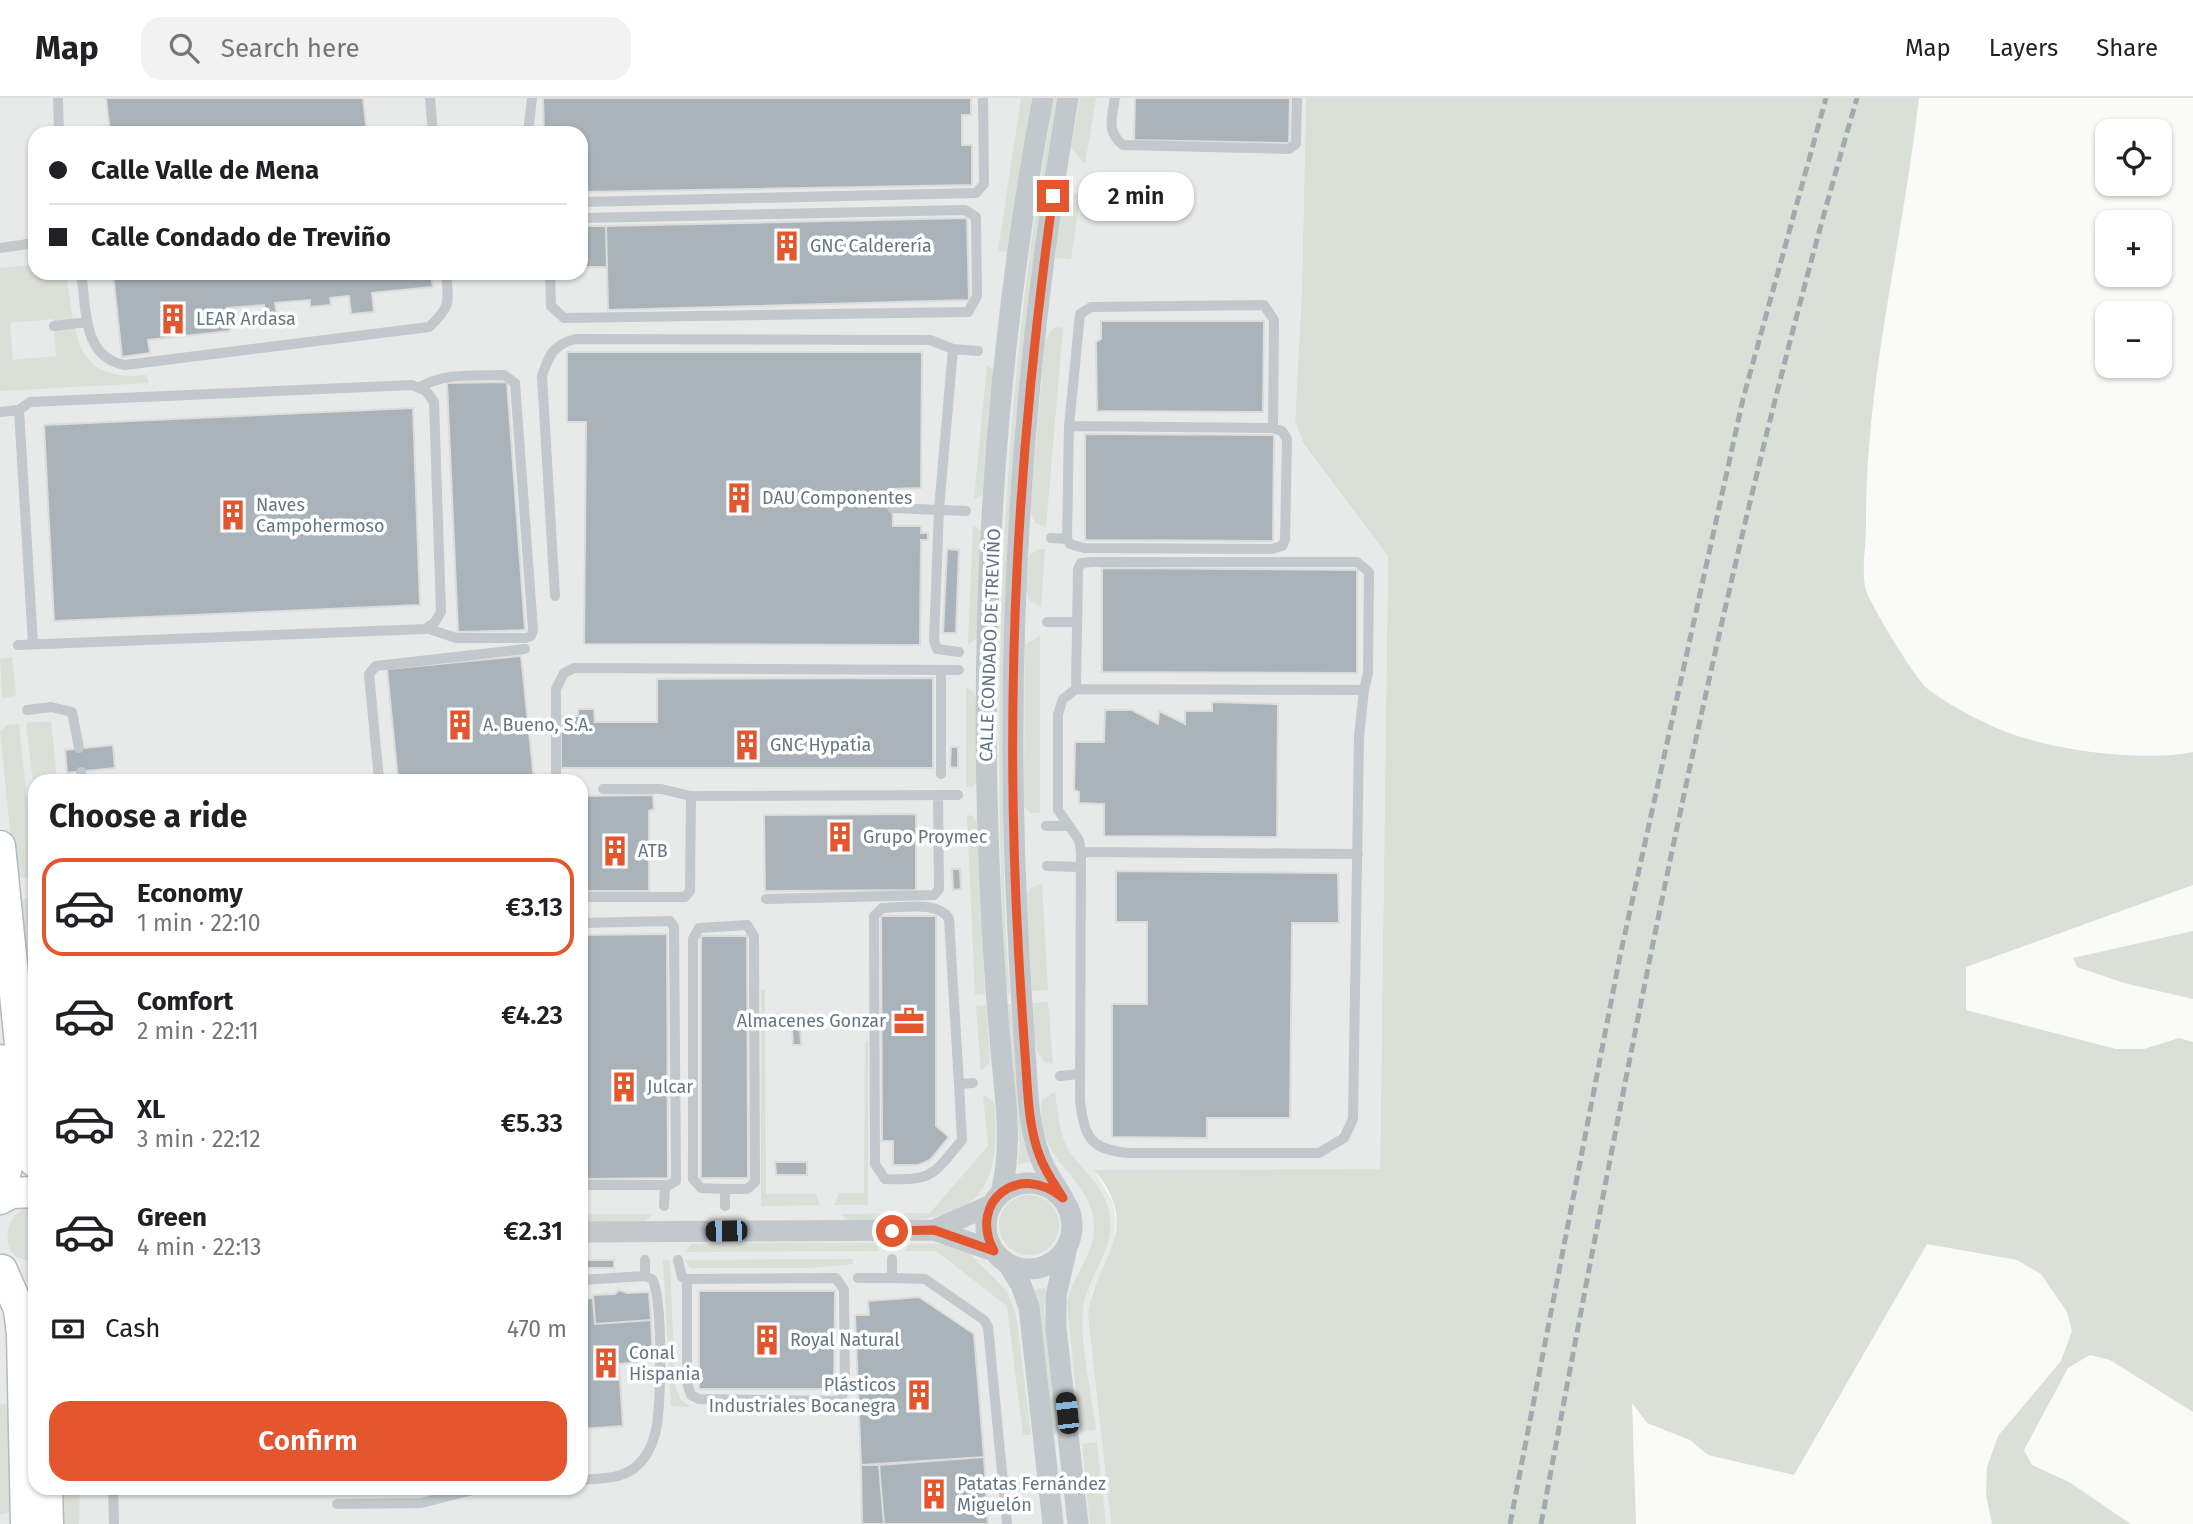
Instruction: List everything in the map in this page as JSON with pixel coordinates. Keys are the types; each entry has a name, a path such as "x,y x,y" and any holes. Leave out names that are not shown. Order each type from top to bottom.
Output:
{"main road":[{"path":"0,846 28,1119"},
{"path":"0,1060 9,1147 8,1169 0,1194"},
{"path":"0,1199 11,1193 28,1192"},
{"path":"1,1269 17,1276 28,1276"},
{"path":"1,1269 13,1290 20,1322 26,1524"},
{"path":"47,1495 48,1524"}],"street":[{"name":"CALLE CONDADO DE TREVIÑO","path":"996,1199 1009,1144 990,884 987,716 992,555 1009,330 1043,98"},
{"name":"CALLE CONDADO DE TREVIÑO","path":"1063,1198 1040,1158 1034,1139 1028,1095 1013,853 1011,714 1015,566 1033,350 1068,98"},
{"path":"934,1230 996,1199 1013,1186 1040,1184 1063,1198 1072,1222 1056,1296 1056,1328 1078,1524"},
{"path":"996,1199 986,1228 1001,1258 1021,1285 1029,1307 1053,1524"},
{"path":"588,1232 934,1230 1020,1268 1047,1265 1067,1247"}],"lane":[{"path":"58,98 59,126"},
{"path":"430,98 432,126"},
{"path":"529,126 532,98"},
{"path":"588,202 976,193 984,184 983,98"},
{"path":"1115,98 1110,126 1114,138 1122,145 1289,149 1296,144 1297,98"},
{"path":"550,280 551,306 564,318 968,312 981,297 976,217 965,210 588,218"},
{"path":"0,248 28,244"},
{"path":"82,280 87,322 98,350 105,357 125,365 429,327 445,313 449,302 447,280"},
{"path":"1069,426 1273,428 1282,431 1287,439 1285,540 1282,546 1272,549 1084,548 1070,544 1068,539 1069,426 1075,314 1103,305 1264,305 1274,320 1273,428"},
{"path":"54,326 87,322"},
{"path":"555,596 542,376 549,354 559,344 575,339 930,340 953,349 978,351"},
{"path":"953,349 939,509 934,641 937,649 959,652"},
{"path":"18,645 426,628 456,638 531,636 533,630 515,383 504,375 447,377 432,380 419,388"},
{"path":"0,412 19,410 30,402 412,386 426,391 434,402 441,612 435,622 426,628"},
{"path":"19,410 33,644"},
{"path":"892,508 966,511"},
{"path":"1051,538 1068,539"},
{"path":"1076,689 1077,569 1081,563 1357,562 1369,572 1368,673 1359,737 1353,1119 1344,1139 1319,1153 1108,1151 1095,1145 1084,1128 1079,1074 1081,852 1079,840 1058,810 1058,714 1063,699 1076,689 1364,690"},
{"path":"1047,622 1077,622"},
{"path":"378,774 369,674 376,666 525,649"},
{"path":"556,773 556,689 564,673 574,668 959,670"},
{"path":"941,670 941,774"},
{"path":"27,710 51,707 72,712 79,748"},
{"path":"603,789 661,789 691,796 958,795"},
{"path":"766,899 925,898 934,895 939,889 938,795"},
{"path":"588,897 685,897 691,891 691,796"},
{"path":"1046,826 1067,826"},
{"path":"1081,852 1358,853"},
{"path":"1047,866 1080,867"},
{"path":"882,908 933,908 946,914 949,919 959,1084 962,1140 931,1176 919,1180 885,1179 875,1164 874,916 882,908"},
{"path":"588,923 670,921 676,934 677,1181 673,1185 588,1185"},
{"path":"706,925 747,925 754,936 755,1182 747,1188 725,1189 701,1188 693,1179 693,939 699,928 706,925"},
{"path":"1060,1076 1079,1074"},
{"path":"959,1084 974,1083"},
{"path":"664,1206 665,1185"},
{"path":"725,1189 725,1206"},
{"path":"892,1259 892,1278"},
{"path":"645,1260 645,1276"},
{"path":"678,1260 679,1271 687,1279 687,1383 691,1395 699,1399 841,1401 845,1387 844,1290 841,1282 835,1278 687,1279"},
{"path":"588,1280 645,1276 655,1284 660,1366 656,1432 645,1457 628,1473 618,1478 588,1480"},
{"path":"858,1278 925,1279 984,1320 988,1327 1007,1524"},
{"path":"1004,1487 1021,1486"},
{"path":"113,1495 114,1524"},
{"path":"337,1503 421,1503 448,1495"}],"shaded area":[{"path":"0,98 1306,98 1302,287 1295,422 1304,446 1388,556 1380,1170 1095,1171 1113,1202 1116,1222 1113,1248 1092,1292 1088,1316 1111,1524 0,1524"},
{"path":"1021,98 1032,98 1009,252 998,251"},
{"path":"1054,98 1058,98 1023,365 1008,544 1002,723 1005,903 1010,993 1006,993 999,768 1004,544 1022,321"},
{"path":"1080,98 1096,98 1085,164 1071,148"},
{"path":"1306,98 1919,98 1872,419 1867,473 1864,568 1866,590 1894,642 1922,683 1942,699 1975,718 2012,734 2091,752 2146,756 2193,752 2193,885 1966,967 1966,1010 2116,1049 2144,1049 2179,1038 2193,1042 2193,1412 2110,1360 2090,1355 2068,1368 2024,1450 2032,1465 2069,1482 2131,1524 1992,1524 1986,1495 1987,1467 1998,1436 2061,1361 2072,1331 2067,1312 2041,1274 2017,1260 1927,1244 1794,1475 1708,1455 1690,1440 1647,1423 1632,1403 1636,1524 1111,1524 1088,1316 1098,1278 1112,1245 1116,1211 1109,1191 1094,1170 1380,1169 1388,556 1304,445 1295,422 1302,287"},
{"path":"1081,191 1071,259 1055,258 1062,210 1073,196"},
{"path":"28,266 28,280 67,280 76,332 81,348 90,361 103,370 121,375 146,375 149,383 0,391 0,268","holes":["53,319 56,356 13,360 10,323"]},
{"path":"1063,328 1046,527 1035,523 1030,511 1045,342 1051,330"},
{"path":"987,365 994,370 985,493 974,499"},
{"path":"973,525 981,531 978,638 968,644"},
{"path":"1045,549 1041,607 1030,601 1026,584 1030,554"},
{"path":"1040,636 1040,813 1031,813 1024,807 1025,645"},
{"path":"12,657 16,696 2,698 0,659"},
{"path":"966,688 973,691 976,698 977,783 972,787 966,787"},
{"path":"51,721 56,774 32,774 26,723"},
{"path":"19,724 28,810 28,878 22,878 14,868 0,732 7,725"},
{"path":"967,815 973,816 977,823 985,994 975,995"},
{"path":"1042,883 1048,990 1032,991 1027,895 1031,888"},
{"path":"28,898 28,959 26,959 20,903"},
{"path":"2193,931 2193,999 2124,983 2077,967 2073,958"},
{"path":"761,990 765,990 766,1194 816,1194 820,1205 761,1206"},
{"path":"1048,1002 1053,1064 1045,1062 1041,1057 1034,1035 1033,1003"},
{"path":"1008,1004 1011,1004 1023,1139 1031,1162 1018,1164 1020,1145"},
{"path":"986,1005 990,1062 981,1071 976,1006"},
{"path":"865,1041 868,1042 868,1205 834,1205 839,1193 864,1193"},
{"path":"1055,1092 1067,1147 1100,1190 1110,1216 1109,1240 1086,1296 1082,1321 1096,1430 1080,1432 1067,1302 1091,1246 1094,1226 1091,1208 1084,1193 1046,1139 1042,1122 1042,1100"},
{"path":"983,1094 994,1102 995,1142 990,1172 979,1193 963,1207 942,1215 884,1221 849,1221 840,1214 930,1213 988,1146"},
{"path":"1023,1195 1035,1195 1054,1208 1059,1225 1057,1237 1046,1250 1035,1255 1023,1255 1004,1242 999,1231 999,1219 1012,1200"},
{"path":"28,1208 28,1260 15,1255 8,1240 8,1230 17,1213"},
{"path":"588,1214 652,1214 645,1222 588,1222"},
{"path":"876,1243 879,1251 686,1252 691,1244"},
{"path":"909,1244 949,1244 967,1251 1006,1290 1016,1314 1031,1435 1023,1435 1007,1306 936,1251 904,1251"},
{"path":"853,1259 853,1264 810,1268 690,1268 685,1260"},
{"path":"663,1260 670,1260 675,1386 681,1400 691,1407 671,1406"},
{"path":"1046,1288 1044,1307 1058,1433 1054,1434 1040,1316 1033,1290"},
{"path":"4,1403 12,1408 12,1511 0,1515 0,1404"},
{"path":"1097,1442 1106,1524 1090,1524 1082,1444"},
{"path":"60,1495 80,1495 79,1524 61,1524"}],"building":[{"path":"106,98 363,98 366,126 109,126"},
{"path":"543,98 971,98 971,115 962,115 962,145 972,145 972,185 588,192 588,126 544,126"},
{"path":"1135,98 1290,98 1289,143 1134,140"},
{"name":"GNC Calderería","path":"967,218 969,300 608,310 606,226"},
{"path":"588,226 606,226 607,267 588,267"},
{"name":"LEAR Ardasa","path":"114,280 432,280 433,287 372,293 374,312 351,314 349,296 330,298 331,305 310,307 310,300 275,303 278,325 266,326 264,305 227,308 230,331 148,340 150,353 122,357"},
{"path":"1101,321 1264,321 1263,412 1097,411 1096,342 1101,339"},
{"name":"DAU Componentes","path":"567,352 922,352 921,488 892,489 893,526 921,526 921,533 928,533 928,540 921,540 920,645 584,644 586,422 567,422"},
{"path":"507,382 525,630 458,632 447,383"},
{"name":"Naves Campohermoso","path":"413,408 420,605 54,621 44,425"},
{"path":"1085,434 1274,435 1273,541 1085,540"},
{"path":"947,549 959,550 956,633 943,633"},
{"path":"1102,568 1357,570 1357,673 1102,672"},
{"name":"A. Bueno, S.A.","path":"521,656 533,774 397,774 387,669"},
{"name":"GNC Hypatia","path":"933,678 933,768 561,768 561,716 578,716 578,709 594,709 595,722 657,722 657,679"},
{"path":"1212,702 1278,704 1277,837 1104,836 1104,804 1079,803 1079,792 1074,790 1075,742 1104,742 1105,710 1132,710 1158,724 1159,711 1185,724 1185,711 1212,711"},
{"path":"113,745 115,768 67,773 65,750"},
{"path":"951,747 958,747 958,768 950,767"},
{"name":"ATB","path":"653,795 654,809 649,811 649,891 588,891 588,796"},
{"name":"Grupo Proymec","path":"916,814 916,890 765,891 764,815"},
{"path":"952,869 960,869 961,889 953,890"},
{"path":"1116,871 1338,873 1339,923 1292,923 1290,1118 1207,1118 1207,1138 1112,1137 1112,1004 1147,1004 1147,922 1116,922"},
{"name":"Almacenes Gonzar","path":"881,916 936,916 936,1126 949,1137 930,1160 918,1165 893,1165 893,1141 882,1141"},
{"name":"Julcar","path":"667,934 668,1178 588,1179 588,935"},
{"path":"701,936 747,936 748,1178 701,1178"},
{"path":"800,1027 801,1045 793,1045 792,1028"},
{"path":"775,1162 807,1162 807,1175 776,1175"},
{"path":"588,1260 614,1260 614,1268 588,1268"},
{"path":"619,1290 627,1293 649,1292 651,1320 595,1324 593,1295 615,1294"},
{"name":"Royal Natural","path":"699,1291 835,1291 834,1389 699,1389"},
{"name":"Plásticos Industriales Bocanegra","path":"919,1297 974,1334 984,1457 861,1465 855,1315 869,1315 868,1301"},
{"name":"Conal Hispania","path":"588,1298 593,1298 595,1324 651,1320 653,1361 619,1364 623,1426 588,1428"},
{"name":"Patatas Fernández Miguelón","path":"984,1457 988,1524 884,1524 879,1465"},
{"path":"861,1465 879,1465 884,1524 862,1524"}],"railway":[{"path":"1510,1524 1620,956 1743,399 1826,98"},
{"path":"1541,1524 1681,807 1762,451 1857,98"}],"place":[{"name":"GNC Calderería","path":"787,246"},
{"name":"LEAR Ardasa","path":"173,319"},
{"name":"DAU Componentes","path":"739,498"},
{"name":"Naves Campohermoso","path":"233,515"},
{"name":"A. Bueno, S.A.","path":"460,725"},
{"name":"GNC Hypatia","path":"747,745"},
{"name":"Grupo Proymec","path":"840,837"},
{"name":"ATB","path":"615,851"},
{"name":"Almacenes Gonzar","path":"909,1021"},
{"name":"Julcar","path":"624,1087"},
{"name":"Royal Natural","path":"767,1340"},
{"name":"Conal Hispania","path":"606,1363"},
{"name":"Plásticos Industriales Bocanegra","path":"919,1395"},
{"name":"Patatas Fernández Miguelón","path":"934,1494"}],"route":[{"path":"892,1231 934,1230 994,1251 988,1240 987,1216 991,1205 1001,1193 1013,1186 1040,1184 1063,1198 1040,1158 1031,1124 1013,853 1011,714 1015,566 1026,427 1037,311 1053,196"}]}
